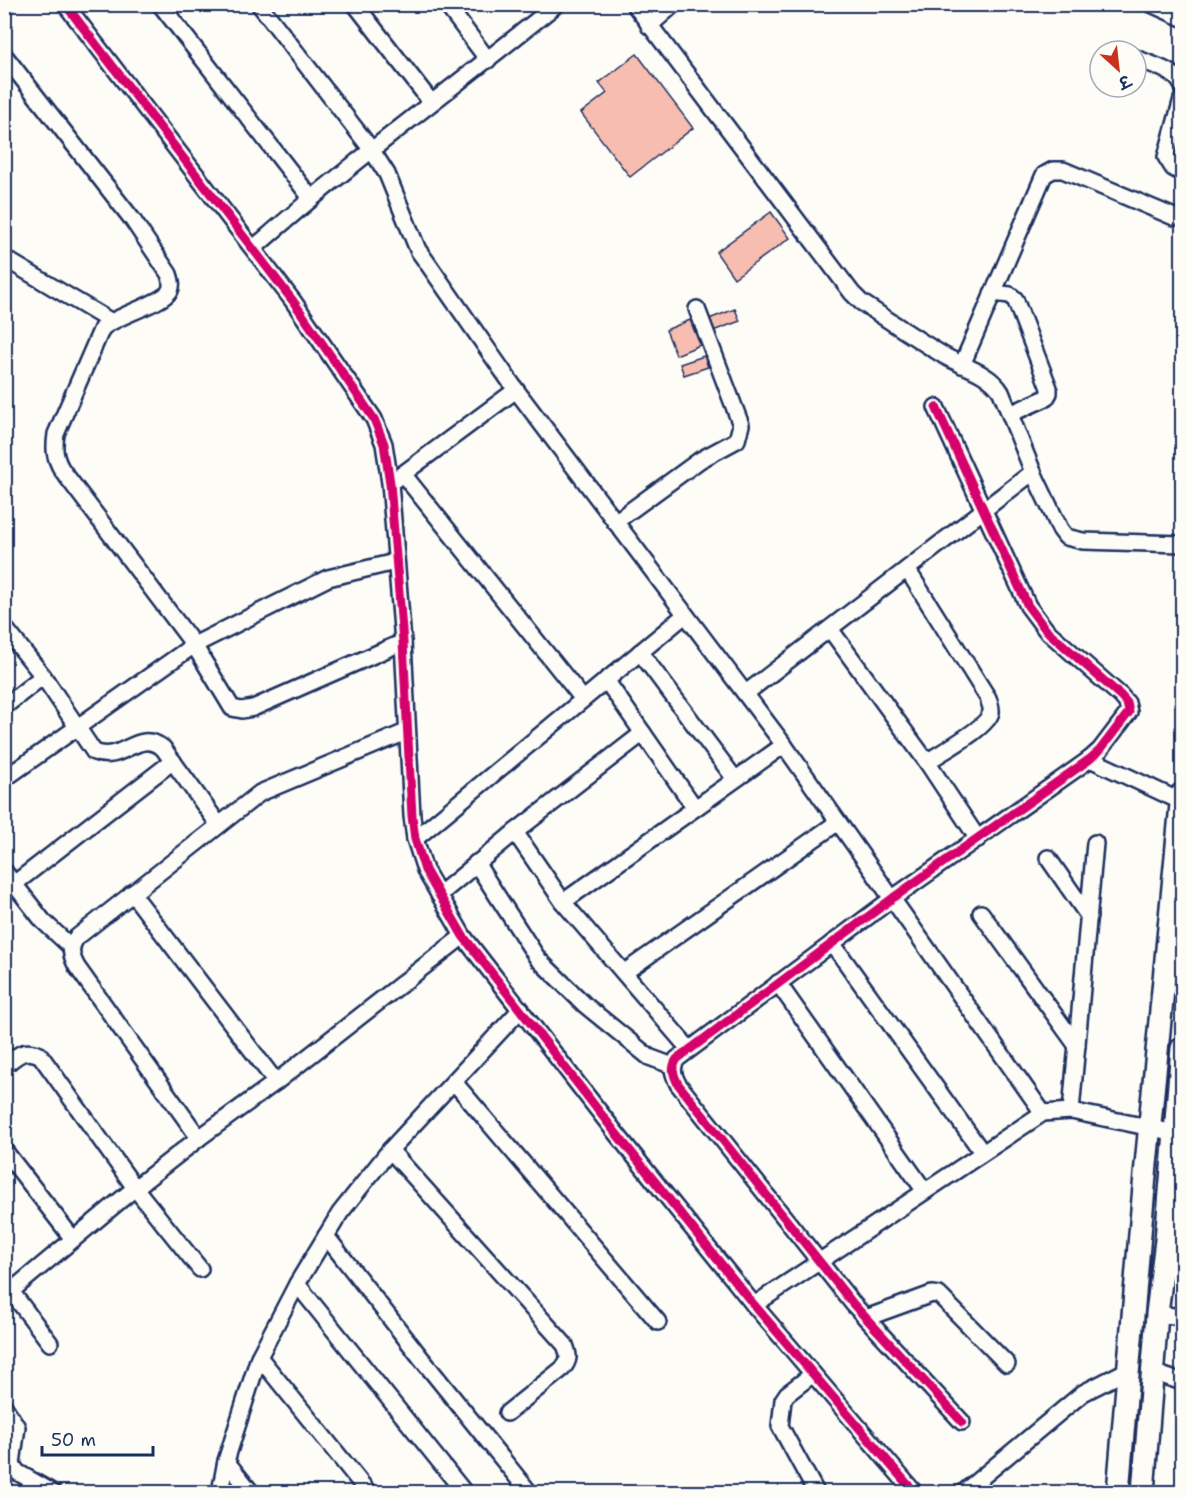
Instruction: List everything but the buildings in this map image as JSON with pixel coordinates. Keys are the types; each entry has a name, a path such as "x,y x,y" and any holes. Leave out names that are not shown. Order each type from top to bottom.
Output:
{"main road":[{"path":"1118,1492 1182,794"},
{"path":"1143,1492 1157,1314 1174,1242 1175,1133 1182,1061"}],"street":[{"path":"65,4 254,248 374,419 384,444 390,483 403,642 406,732 415,839 424,870 463,936 615,1132 754,1305 914,1492"},
{"path":"160,4 311,198"},
{"path":"259,4 371,149 387,174 418,250 516,390 784,745 1043,1113"},
{"path":"355,4 431,102"},
{"path":"446,4 488,60"},
{"path":"634,4 852,293 861,302 946,357 996,384 1033,472 1066,537 1083,541 1182,544"},
{"path":"650,26 674,4"},
{"path":"1150,4 1182,18"},
{"path":"254,248 371,149 488,60 550,7"},
{"path":"4,55 132,219 169,274 172,284 169,292 162,298 110,321 102,328 56,434 55,459 194,645 232,708 242,710 253,708 403,642"},
{"path":"1148,63 1179,78 1182,85"},
{"path":"1182,99 1166,157 1173,168 1182,173"},
{"path":"962,365 1044,175 1053,170 1063,170 1174,217 1182,216"},
{"path":"4,258 110,321"},
{"path":"992,293 1010,295 1015,299 1049,388 1046,398 1010,414"},
{"path":"615,522 700,460 729,446 737,440 740,433 741,425 697,309"},
{"path":"390,483 516,390"},
{"path":"936,407 1028,606 1046,630 1121,696 1127,703 1129,712 1100,750 1090,759 892,898 689,1049 677,1059 673,1066 673,1075 819,1262 866,1318 962,1422"},
{"path":"746,693 1033,472"},
{"path":"404,474 583,699"},
{"path":"4,779 194,645 328,578 395,562"},
{"path":"907,570 988,698 992,710 988,720 978,729 927,762"},
{"path":"415,839 685,615"},
{"path":"4,627 43,676 94,752 105,756 116,754 140,742 154,741 163,748 219,825"},
{"path":"830,629 927,762 978,839"},
{"path":"640,652 735,779"},
{"path":"4,707 43,676"},
{"path":"606,680 695,808"},
{"path":"199,1138 77,967 72,957 71,947 76,938 249,800 275,785 406,732"},
{"path":"439,895 515,832 643,733"},
{"path":"563,902 784,745"},
{"path":"1090,759 1182,802"},
{"path":"14,884 173,761"},
{"path":"625,972 838,822"},
{"path":"515,832 563,902 689,1049"},
{"path":"1071,1111 1095,843"},
{"path":"1048,858 1089,917"},
{"path":"477,863 538,959 585,1005 649,1057 673,1066"},
{"path":"4,872 43,921 71,947"},
{"path":"132,893 276,1082"},
{"path":"981,913 1077,1046"},
{"path":"50,1342 7,1290 199,1138 276,1082 463,936"},
{"path":"832,943 982,1152"},
{"path":"778,983 924,1190"},
{"path":"220,1492 226,1461 260,1357 297,1284 340,1213 390,1150 521,1009"},
{"path":"4,1066 21,1053 30,1051 40,1055 135,1188 200,1269"},
{"path":"454,1082 658,1322"},
{"path":"754,1305 1043,1113 1071,1111 1175,1133"},
{"path":"4,1150 73,1239"},
{"path":"390,1150 565,1345 569,1354 568,1362 507,1413"},
{"path":"326,1236 529,1492"},
{"path":"297,1284 464,1492"},
{"path":"866,1318 932,1294 939,1295 1007,1364"},
{"path":"1157,1314 1182,1317"},
{"path":"260,1357 368,1492"},
{"path":"964,1492 1083,1393 1128,1370"},
{"path":"1152,1372 1182,1382"},
{"path":"813,1374 787,1394 783,1400 780,1426 816,1492"},
{"path":"4,1406 17,1427 12,1464 17,1472 52,1492"},
{"path":"226,1461 252,1492"}],"cycle path":[{"path":"65,4 293,301 374,419 384,444 390,483 403,642 412,816 415,839 425,870 463,936 615,1132 754,1305 914,1492"},
{"path":"936,407 1028,606 1046,630 1121,696 1127,703 1129,712 1100,750 1090,759 893,898 677,1059 673,1071 678,1084 854,1305 962,1422"}]}
